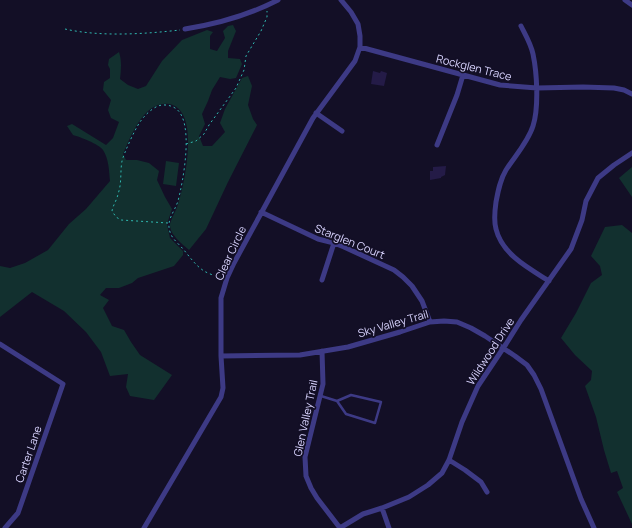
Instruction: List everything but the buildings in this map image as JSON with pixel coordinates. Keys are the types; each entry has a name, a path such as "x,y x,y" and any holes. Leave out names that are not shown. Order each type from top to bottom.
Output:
{"street":[{"path":"185,29 205,26 247,14 278,0"},
{"name":"Clear Circle","path":"144,528 221,397 221,298 235,260 312,118 355,61 360,47 358,24 351,12 341,0"},
{"path":"625,0 632,5"},
{"path":"521,26 533,52 537,88 535,116 529,136 505,172 499,187 495,210 495,228 502,244 511,254 522,264 549,281"},
{"name":"Rockglen Trace","path":"360,47 500,85 537,88 614,88 624,90 632,94"},
{"path":"437,145 464,75"},
{"path":"316,113 342,131"},
{"name":"Wildwood Drive","path":"340,528 363,514 409,497 428,485 442,472 449,460 462,422 478,386 521,320 571,249 582,220 586,201 598,178 632,153"},
{"name":"Starglen Court","path":"261,212 318,239 334,243 394,270 412,286 422,301 430,322"},
{"path":"322,280 334,243"},
{"name":"Sky Valley Trail","path":"221,356 300,355 348,347 430,322 457,322 471,328 515,356 527,365 534,375 541,389 581,499 594,528"},
{"name":"Carter Lane","path":"0,344 63,384 18,513 6,528"},
{"name":"Glen Valley Trail","path":"322,351 323,384 305,457 306,476 317,498 340,528"},
{"path":"449,460 481,482 487,492"},
{"path":"382,508 389,528"}],"lane":[{"path":"321,396 337,401 346,414 375,423 381,402 351,395 337,401"}],"path":[{"path":"186,144 196,141 204,134 236,88 244,70 246,56 255,43 267,17 268,5"},
{"path":"65,29 93,34 111,34 185,29"},
{"path":"168,223 121,220 113,214 112,211 119,194 122,161 139,123 150,111 165,104 177,109 181,113 186,144 182,182 177,204 168,223 170,234 197,265 205,271 222,278"}],"green space":[{"path":"233,25 236,31 228,51 228,58 240,59 242,64 236,78 230,79 220,77 212,90 202,114 205,124 199,136 203,146 212,146 225,132 220,123 225,109 242,78 248,76 252,86 248,105 257,125 206,229 189,250 180,242 170,228 170,224 181,195 188,148 187,126 184,117 178,108 169,104 160,104 146,113 134,129 123,154 126,160 137,160 149,163 159,171 157,180 172,209 167,224 170,238 183,251 183,255 174,266 138,278 132,283 119,288 106,288 100,295 109,300 103,308 112,326 124,330 140,355 172,375 154,400 130,396 126,387 128,374 110,376 101,352 86,332 64,311 32,292 0,317 0,266 10,268 25,263 48,250 69,224 86,209 110,181 108,161 103,150 94,143 73,135 67,126 72,124 106,145 113,138 119,122 111,118 108,110 111,100 103,90 104,82 110,78 110,69 108,65 109,59 119,52 121,62 120,79 128,85 138,89 146,86 162,61 182,40 207,30 213,32 210,36 210,49 217,51 225,38 223,31 228,26"},
{"path":"166,161 179,163 176,186 163,184"},
{"path":"632,167 632,197 619,178"},
{"path":"622,225 632,233 632,524 617,492 623,488 617,471 611,473 596,417 585,386 591,380 592,371 575,355 561,338 591,283 602,275 600,266 591,256 605,227"}]}
